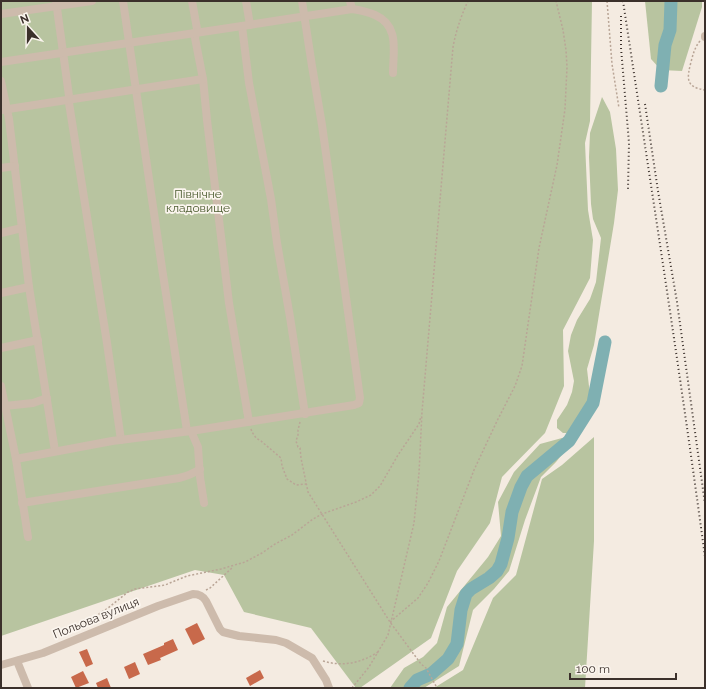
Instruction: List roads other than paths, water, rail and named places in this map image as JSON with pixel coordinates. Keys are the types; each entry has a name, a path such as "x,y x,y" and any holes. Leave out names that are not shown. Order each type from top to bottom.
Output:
{"street":[{"path":"1,14 56,4 92,1"},
{"path":"123,1 170,320 189,431 198,447 200,477 204,503"},
{"path":"192,1 197,29 195,38 203,79 229,303 249,422"},
{"path":"246,1 249,83 271,198 305,414"},
{"path":"16,459 121,440 305,414 359,403 360,398 322,125 302,1"},
{"path":"56,4 69,103 121,440"},
{"path":"1,62 246,26 305,16 351,5 383,19 391,29 394,42 392,73"},
{"path":"4,109 203,79"},
{"path":"1,82 4,109 9,119 29,287 55,452"},
{"path":"1,168 15,166"},
{"path":"1,233 22,228"},
{"path":"1,293 29,287"},
{"path":"1,348 38,340"},
{"path":"1,386 16,459 28,537"},
{"path":"5,406 32,403 47,398"},
{"path":"22,503 179,478 195,473 200,469"},
{"name":"Польова вулиця","path":"1,666 43,653 158,606 193,594 198,594 204,597 220,629 223,632 239,636 276,640 286,643 312,658 326,680 329,688"},
{"path":"17,661 28,688"}],"waterway":[{"path":"661,86 665,45 670,30 671,1"},
{"path":"410,688 417,680 431,674 448,659 457,644 461,610 466,594 471,589 489,578 497,571 501,564 508,538 512,512 521,487 527,476 569,441 593,403 605,342"}],"railway":[{"path":"623,1 705,557"},
{"path":"621,16 621,48 629,143 628,189"},
{"path":"645,104 677,302 705,504"}],"park label":[{"name":"Північне кладовище","path":"198,201"}]}
